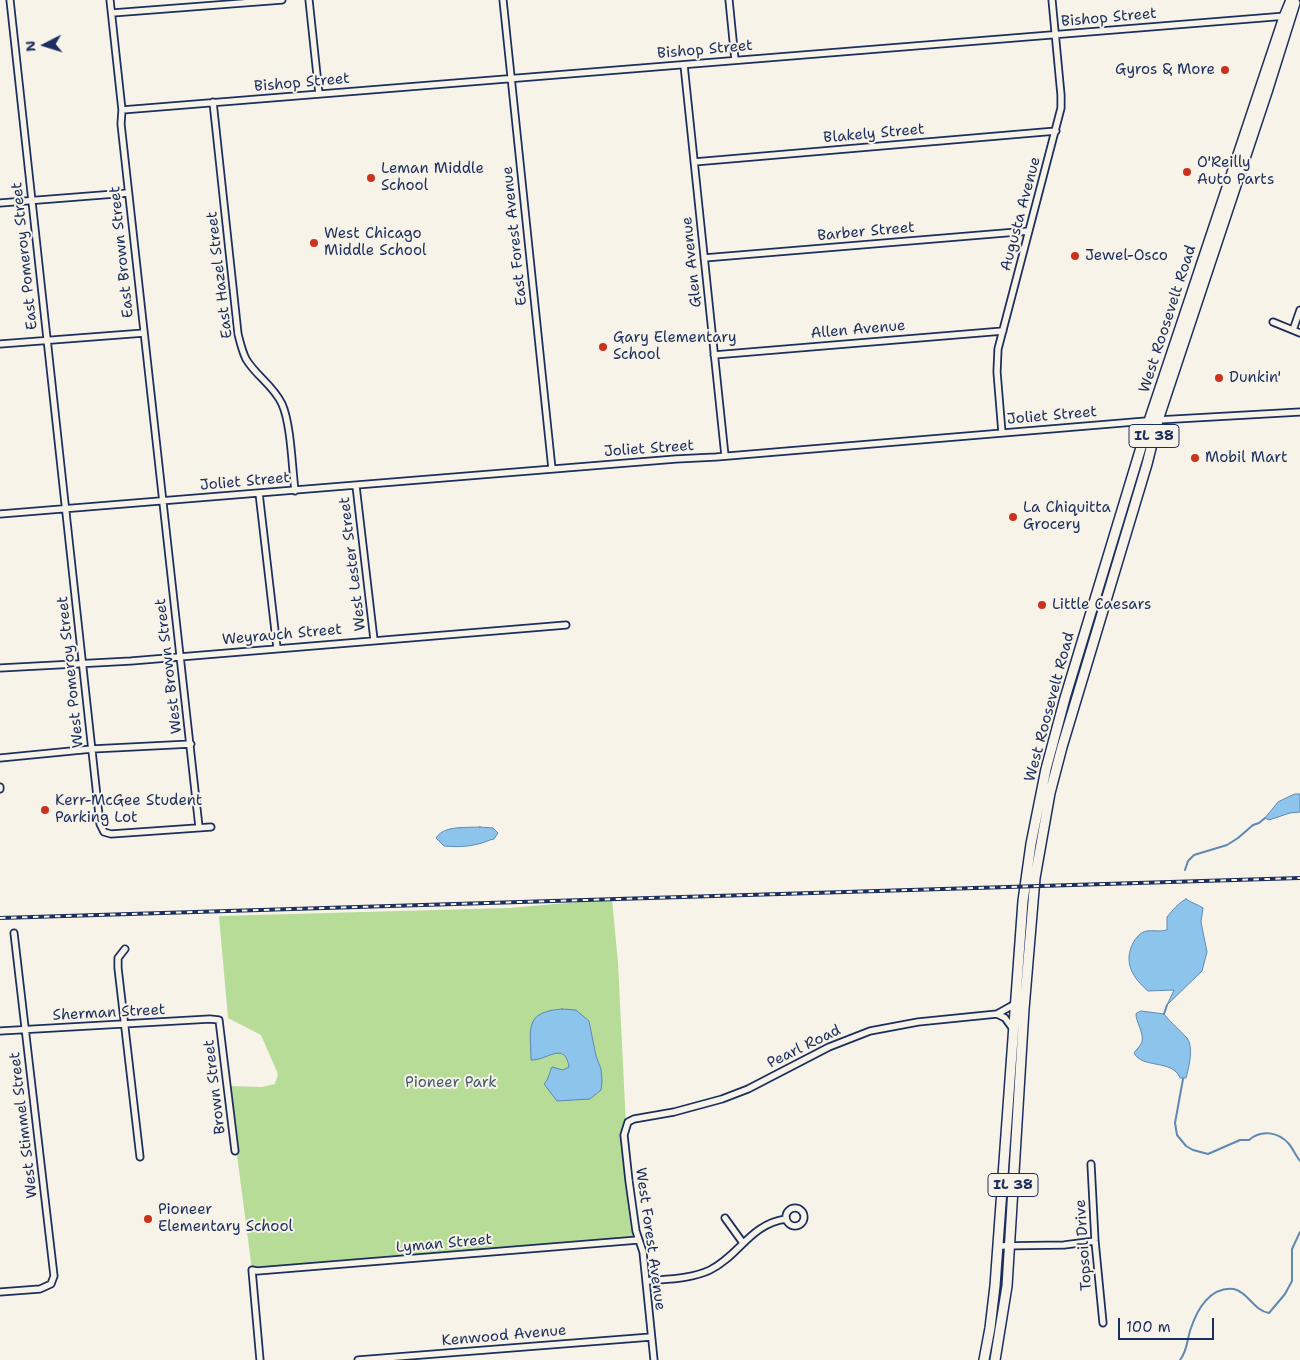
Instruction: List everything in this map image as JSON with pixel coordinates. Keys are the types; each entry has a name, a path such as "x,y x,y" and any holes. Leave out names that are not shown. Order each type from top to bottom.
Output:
{"main road":[{"name":"West Roosevelt Road","path":"984,1360 993,1308 1026,877 1046,769 1065,698 1153,420 1291,0"},
{"name":"West Roosevelt Road","path":"1287,16 1296,0"},
{"name":"West Roosevelt Road","path":"995,1360 1005,1301 1010,1246 1024,1009 1034,886 1038,862 1050,793 1147,464 1153,420"}],"street":[{"name":"East Pomeroy Street","path":"10,0 66,509"},
{"name":"East Brown Street","path":"110,0 122,110 121,124 128,193 163,501"},
{"path":"112,13 282,0"},
{"path":"309,0 319,94"},
{"name":"East Forest Avenue","path":"503,0 552,469"},
{"path":"729,0 735,60"},
{"name":"Augusta Avenue","path":"1002,433 997,366 998,354 1061,108 1052,0"},
{"name":"Bishop Street","path":"122,110 1287,16"},
{"name":"Glen Avenue","path":"684,64 725,456"},
{"name":"East Hazel Street","path":"212,102 238,334 246,358 257,373 270,385 282,405 287,422 295,490"},
{"name":"Blakely Street","path":"694,162 1056,131"},
{"path":"0,203 128,193"},
{"name":"Barber Street","path":"704,258 1030,231"},
{"path":"1293,330 1300,310"},
{"path":"1274,322 1300,333"},
{"name":"Allen Avenue","path":"714,355 1003,331"},
{"path":"0,344 144,333"},
{"name":"Joliet Street","path":"0,514 1153,420 1300,412"},
{"name":"West Lester Street","path":"356,486 374,640"},
{"path":"259,493 277,648"},
{"name":"West Brown Street","path":"163,501 199,828"},
{"name":"West Pomeroy Street","path":"66,509 100,824 104,832 114,834 199,828"},
{"name":"Weyrauch Street","path":"0,668 131,661 566,625"},
{"path":"0,758 190,744"},
{"path":"199,828 212,827"},
{"name":"West Stimmel Street","path":"0,1292 40,1289 50,1284 54,1276 14,933"},
{"path":"125,949 118,958 140,1157"},
{"name":"Pearl Road","path":"628,1122 634,1118 674,1112 731,1096 829,1047 876,1030 918,1022 997,1014 1015,1004"},
{"path":"997,1014 1005,1018 1013,1029"},
{"name":"Sherman Street","path":"0,1031 219,1020"},
{"name":"Brown Street","path":"219,1020 235,1151"},
{"name":"West Forest Avenue","path":"628,1122 624,1135 634,1220 638,1240 643,1252 654,1360"},
{"name":"Topsoil Drive","path":"1091,1164 1095,1242 1103,1323"},
{"path":"725,1218 743,1243"},
{"path":"646,1281 706,1272 725,1260 761,1227 777,1220 786,1219"},
{"name":"Lyman Street","path":"260,1360 252,1270 277,1270 638,1240"},
{"path":"998,1246 1064,1245 1095,1242"},
{"name":"Kenwood Avenue","path":"358,1360 651,1337"}],"green space":[{"name":"Pioneer Park","path":"612,899 618,963 626,1126 638,1240 252,1270 228,1086 262,1087 275,1084 278,1074 261,1035 228,1018 219,916 509,908"}],"water":[{"path":"1295,794 1300,794 1300,812 1290,813 1269,820 1265,818 1278,802"},
{"path":"493,828 498,833 494,839 480,844 457,847 444,846 436,838 444,831 450,829"},
{"path":"1186,899 1203,908 1201,922 1207,952 1202,971 1167,1005 1174,990 1148,991 1131,970 1129,964 1130,950 1135,939 1142,933 1167,930 1167,917"},
{"path":"562,1009 576,1010 589,1021 596,1056 601,1069 602,1081 601,1090 590,1099 557,1101 544,1084 552,1067 563,1070 569,1067 567,1059 563,1055 559,1053 531,1060 531,1031 535,1018 549,1011"},
{"path":"1141,1011 1164,1014 1187,1038 1191,1052 1186,1078 1180,1078 1171,1068 1144,1061 1134,1053 1142,1042 1136,1014"}],"waterway":[{"path":"1185,870 1188,861 1194,855 1227,845 1265,818"},
{"path":"1164,1014 1167,1005"},
{"path":"1183,1079 1175,1123 1177,1135 1186,1146 1208,1154 1240,1140 1249,1140 1259,1134 1270,1133 1285,1140 1300,1161"},
{"path":"1180,1360 1185,1352 1197,1314 1211,1295 1218,1291 1226,1289 1239,1291 1259,1309 1269,1313 1285,1294 1292,1281 1292,1249 1300,1232"}],"railway":[{"path":"0,918 1300,878"}],"place":[{"name":"Gyros & More","path":"1225,70"},
{"name":"O'Reilly Auto Parts","path":"1187,172"},
{"name":"Leman Middle School","path":"371,178"},
{"name":"West Chicago Middle School","path":"314,243"},
{"name":"Jewel-Osco","path":"1075,256"},
{"name":"Gary Elementary School","path":"603,347"},
{"name":"Dunkin'","path":"1219,378"},
{"name":"Mobil Mart","path":"1195,458"},
{"name":"La Chiquitta Grocery","path":"1013,517"},
{"name":"Little Caesars","path":"1042,605"},
{"name":"Kerr-McGee Student Parking Lot","path":"45,810"},
{"name":"Pioneer Elementary School","path":"148,1219"}]}
